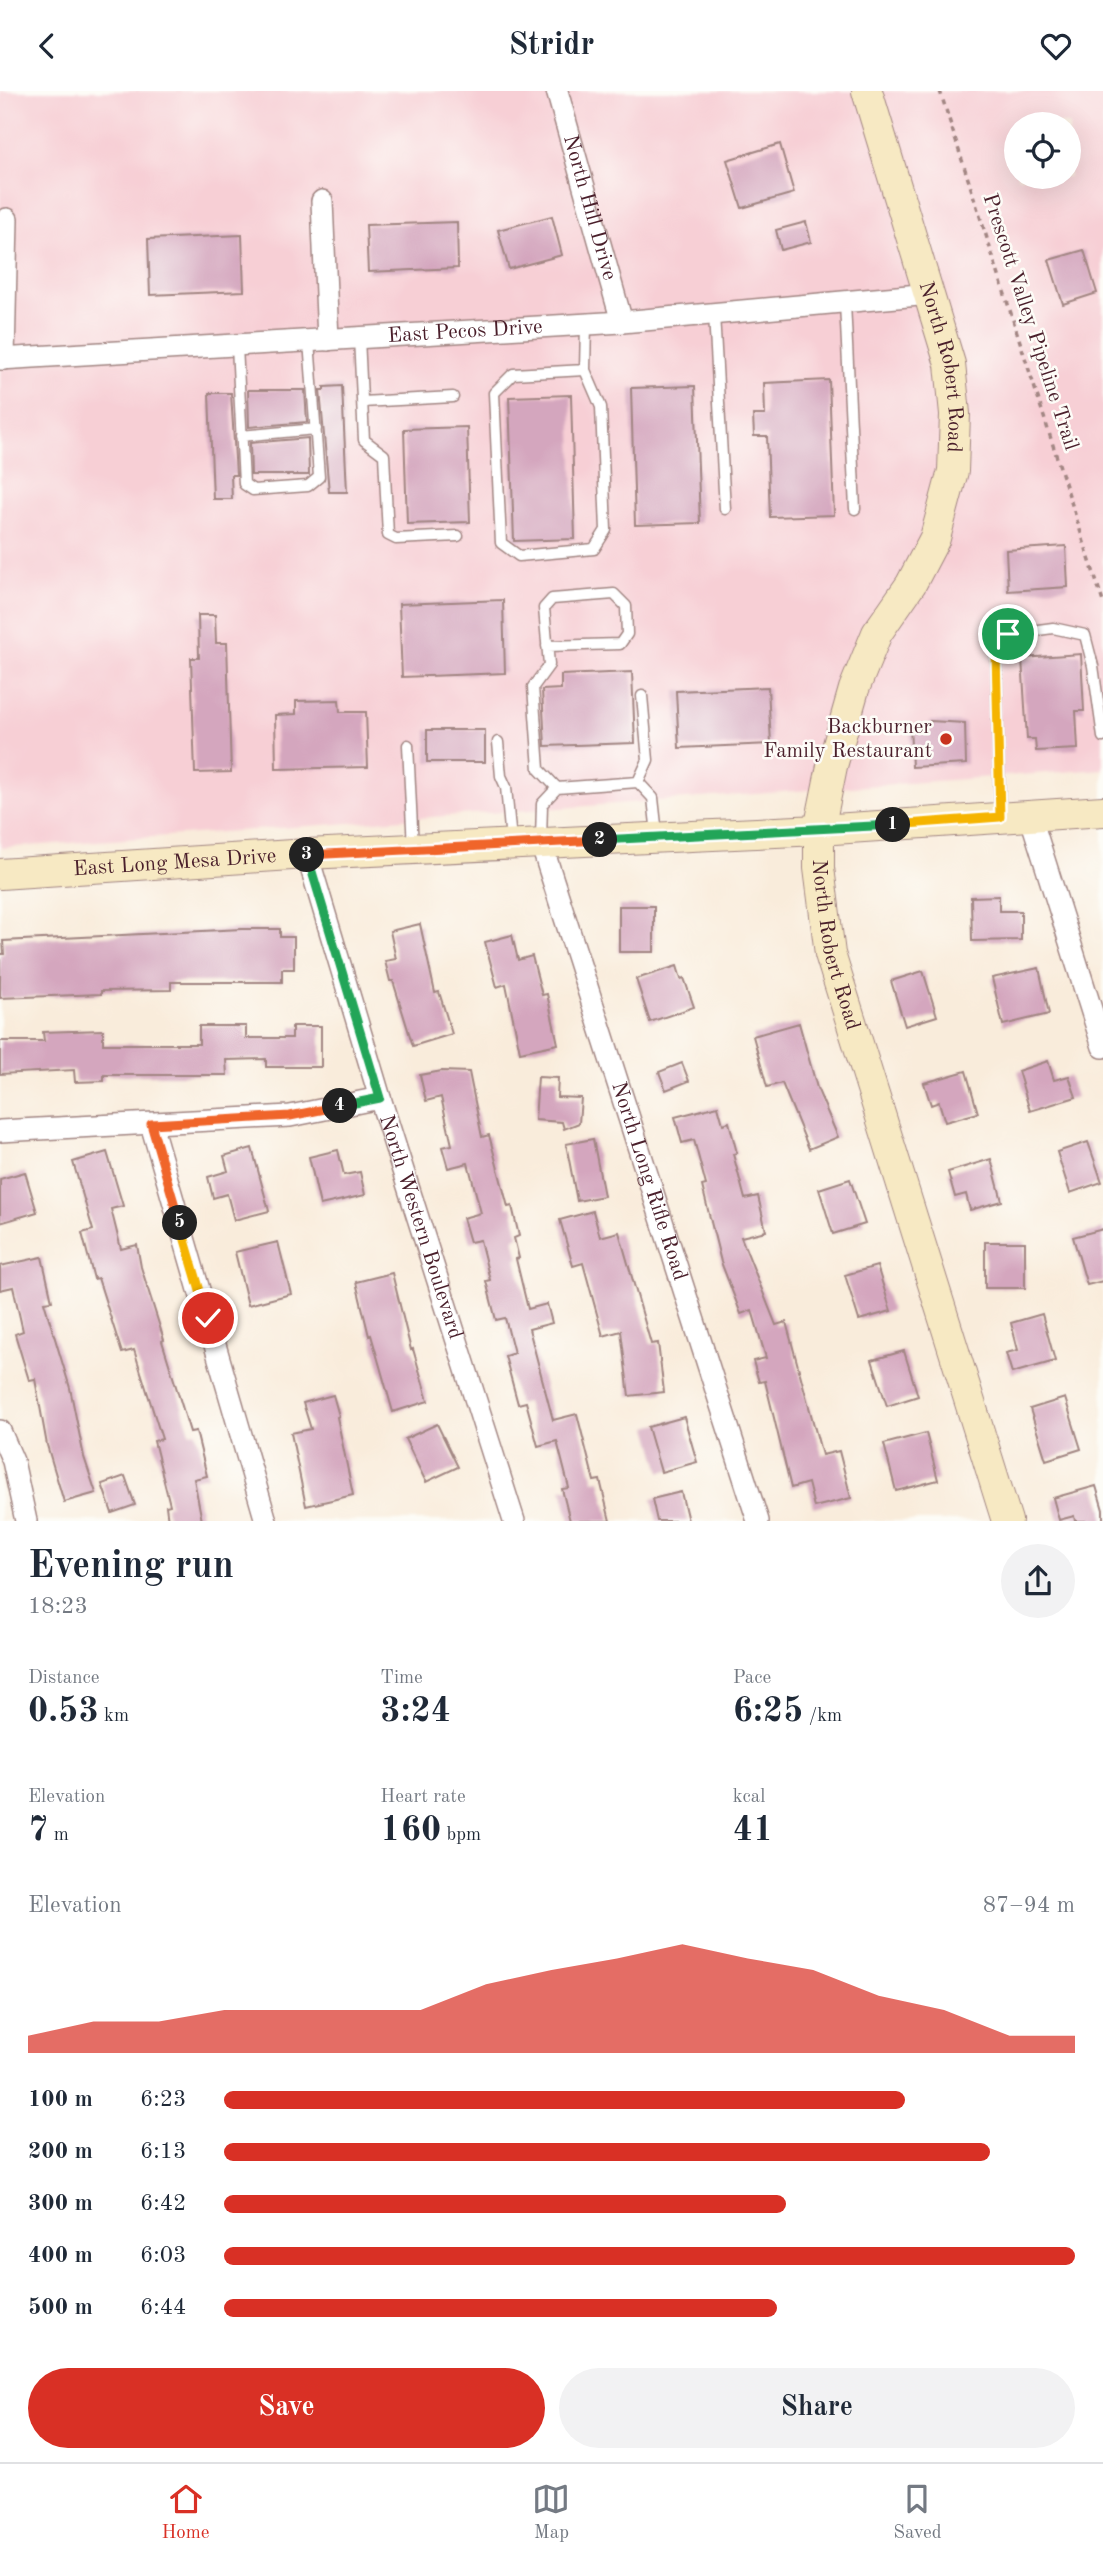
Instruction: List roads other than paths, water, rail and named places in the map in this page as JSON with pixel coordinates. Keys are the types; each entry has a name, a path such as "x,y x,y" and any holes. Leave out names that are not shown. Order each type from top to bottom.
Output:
{"main road":[{"name":"North Robert Road","path":"867,91 950,365 956,414 953,471 935,538 911,584 877,633 853,689 832,766 819,830 819,869 830,954 1007,1521"},
{"name":"East Long Mesa Drive","path":"0,874 307,854 819,830 1103,811"}],"street":[{"name":"North Hill Drive","path":"557,91 622,322"},
{"path":"318,341 322,201"},
{"path":"2,359 7,219"},
{"name":"East Pecos Drive","path":"2,359 622,322 930,294"},
{"path":"1030,815 1103,1047"},
{"name":"North Long Rifle Road","path":"541,843 758,1521"},
{"name":"North Western Boulevard","path":"307,854 380,1098 514,1521"},
{"path":"0,1131 290,1116 380,1098"},
{"path":"151,1124 266,1521"},
{"path":"0,1431 13,1461 26,1521"}],"lane":[{"path":"845,303 855,509"},
{"path":"714,314 725,509"},
{"path":"585,370 513,374 494,393 501,543 519,556 594,549 606,530 601,407 585,370 586,324"},
{"path":"359,338 364,440 384,455 388,535 397,539 458,536"},
{"path":"237,346 244,484 253,490 308,487 319,477 316,429 318,341"},
{"path":"362,402 453,397"},
{"path":"241,436 316,429"},
{"path":"547,646 620,644 627,634 626,606 614,594 552,599 544,608 547,646 549,665 533,687 539,769 557,788"},
{"path":"1000,817 996,653 1008,634 1053,628 1085,635 1093,666 1103,737"},
{"path":"638,782 648,759 642,696"},
{"path":"498,742 501,776 506,787 511,844"},
{"path":"408,745 413,849"},
{"path":"541,843 542,804 557,788 638,782"},
{"path":"638,782 653,798 657,838"}],"place":[{"name":"Backburner Family Restaurant","path":"946,739"}]}
